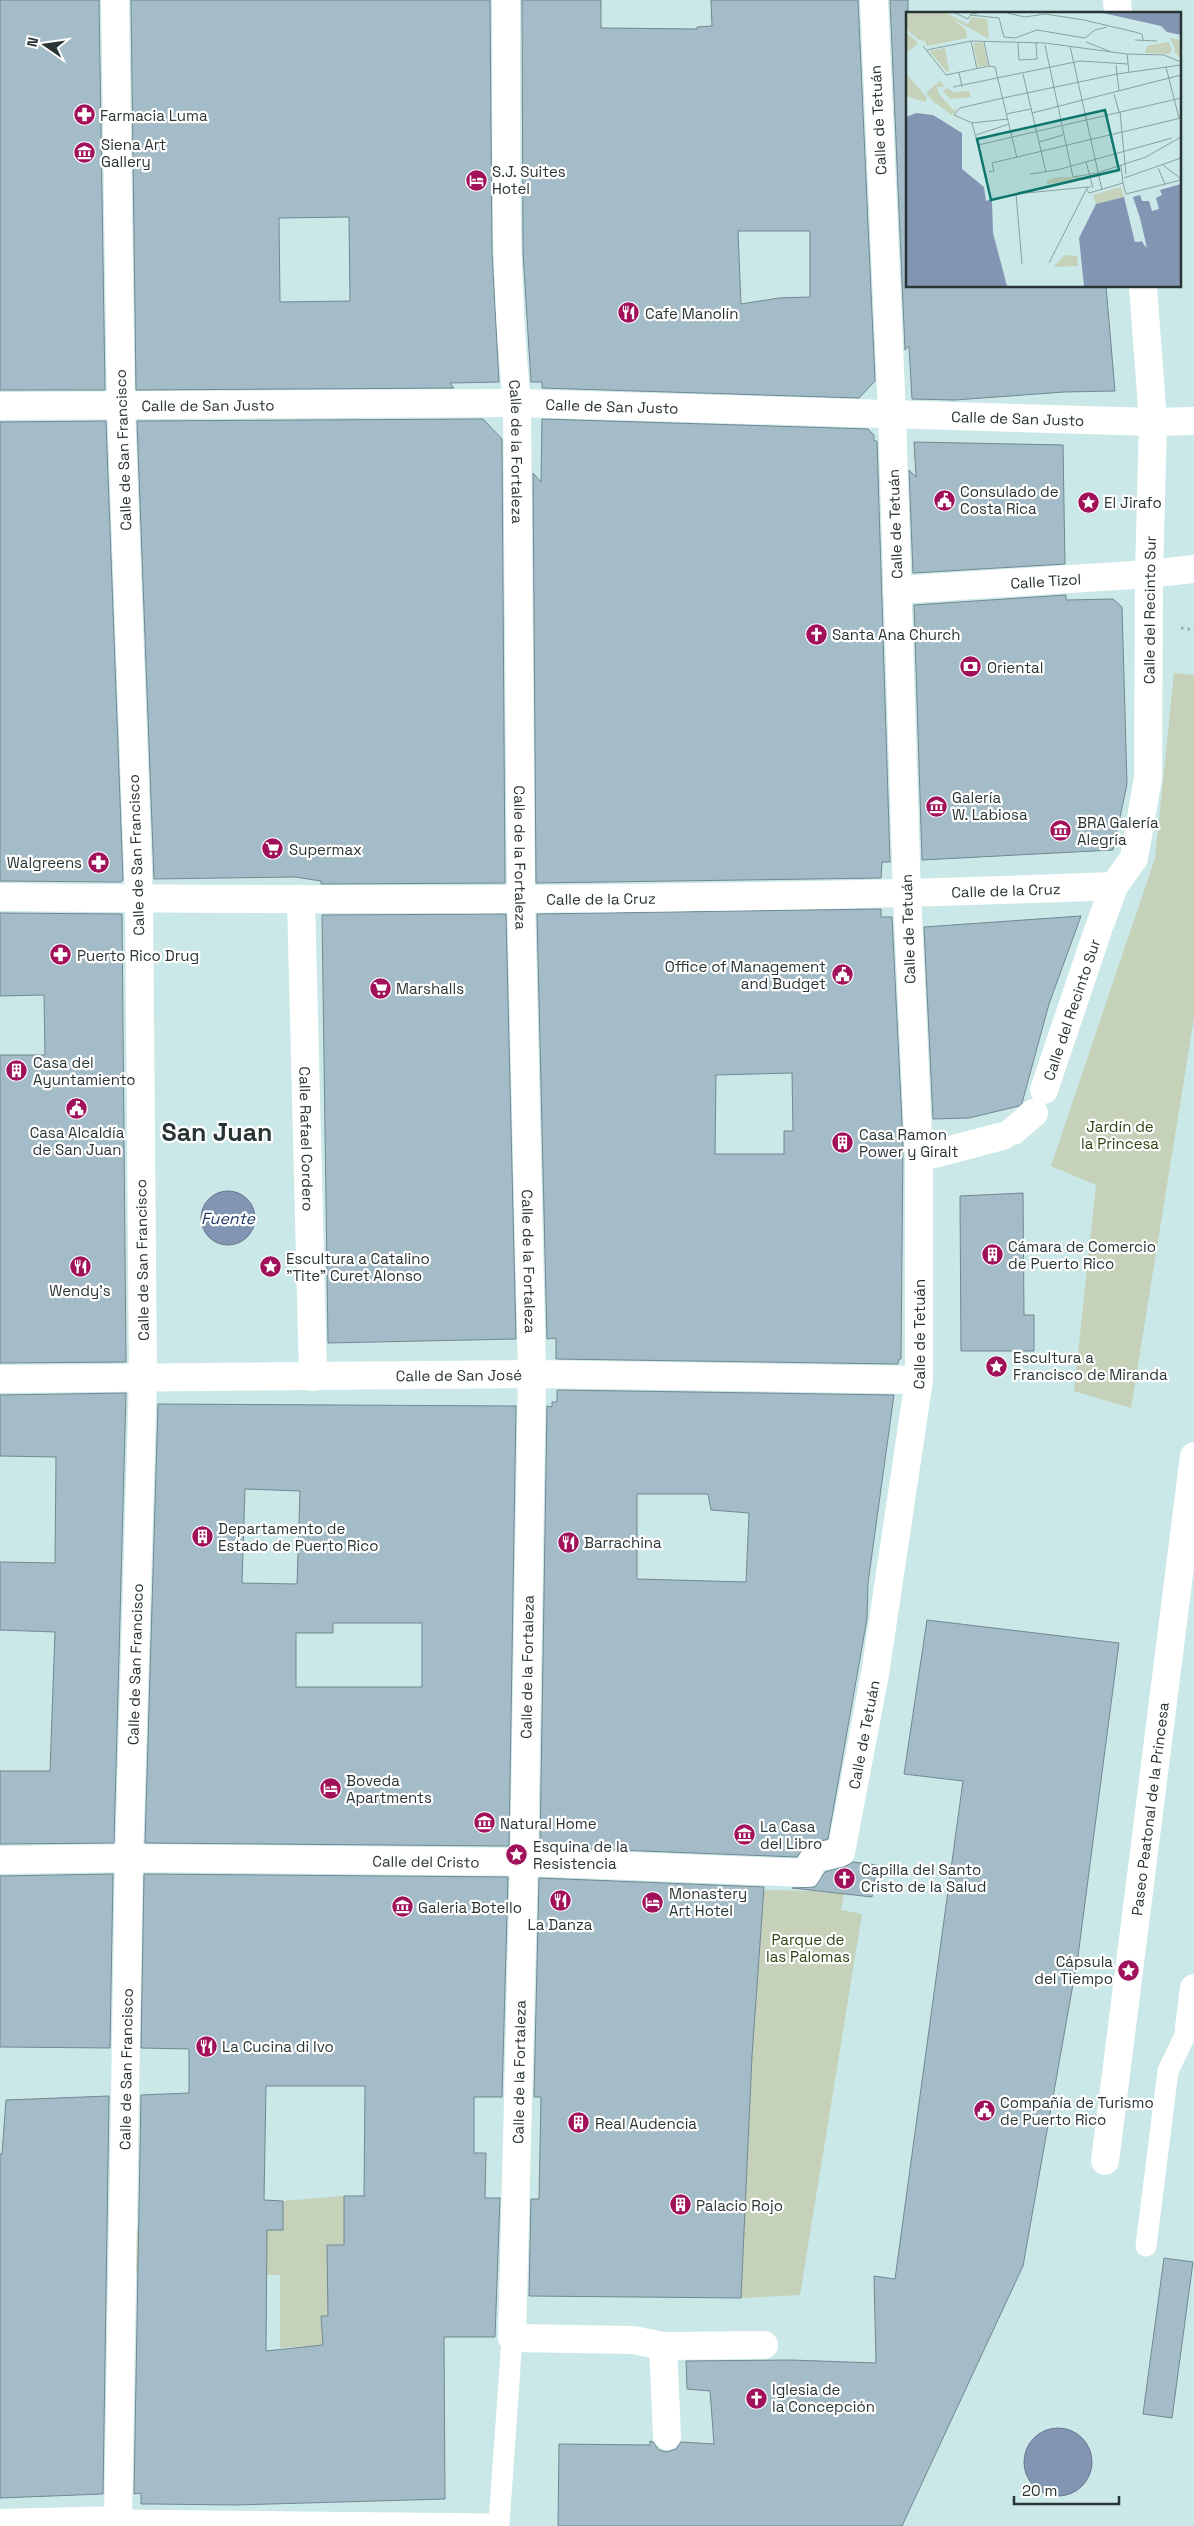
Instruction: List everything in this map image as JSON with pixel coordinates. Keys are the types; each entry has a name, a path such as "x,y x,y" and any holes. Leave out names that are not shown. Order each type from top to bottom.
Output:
{"street":[{"name":"Calle de San Francisco","path":"115,0 121,407 138,899 143,1377 129,1858 118,2520"},
{"name":"Calle de la Fortaleza","path":"506,0 506,224 511,346 517,403 521,900 532,1374 524,1862 512,2338"},
{"name":"Calle de Tetuán","path":"842,1852 875,1674 919,1380 919,1158 907,895 892,414 874,0"},
{"name":"Calle del Recinto Sur","path":"919,1158 1008,1134 1039,1102 1114,886 1134,858 1148,778 1149,574 1153,422 1143,288"},
{"name":"Calle de San Justo","path":"0,406 121,407 517,403 1153,422 1194,421"},
{"name":"Calle Tizol","path":"897,590 1149,574 1194,569"},
{"name":"Calle de la Cruz","path":"0,897 521,900 907,895 1114,886"},
{"name":"Calle Rafael Cordero","path":"301,899 313,1378"},
{"name":"Calle de San José","path":"0,1379 143,1377 313,1378 532,1374 919,1380"},
{"name":"Paseo Peatonal de la Princesa","path":"1104,2161 1194,1456"},
{"name":"Calle del Cristo","path":"0,1860 129,1858 524,1862 807,1873 814,1858 842,1852"},
{"path":"1192,2027 1194,1988"},
{"path":"512,2338 633,2340 663,2346 764,2345"},
{"path":"663,2346 667,2436"},
{"path":"0,2523 118,2520"}],"lane":[{"path":"1146,2246 1168,2071 1192,2027"},
{"name":"Calle de la Fortaleza","path":"118,2520 499,2524 512,2338"}],"green space":[{"name":"Jardín de la Princesa","path":"1174,673 1194,675 1194,1018 1131,1408 1074,1391 1096,1185 1051,1166 1155,858"},
{"name":"Parque de las Palomas","path":"764,1890 844,1894 841,1910 862,1914 800,2295 741,2298 752,2056"},
{"path":"344,2196 344,2245 329,2245 330,2316 321,2316 323,2345 280,2348 280,2275 135,2273 135,2229 282,2230 283,2201"}],"water":[{"name":"Fuente","path":"223,1191 233,1191 243,1195 251,1203 255,1218 251,1233 243,1241 233,1245 223,1245 213,1241 205,1233 201,1223 201,1213 205,1203 213,1195"},
{"path":"1058,2428 1071,2431 1082,2438 1089,2449 1092,2462 1089,2475 1082,2486 1071,2493 1058,2496 1045,2493 1034,2486 1027,2475 1024,2462 1027,2449 1034,2438 1045,2431"}],"building":[{"path":"0,0 99,0 105,390 0,390"},
{"path":"131,0 490,0 492,253 499,382 450,383 454,388 136,390","holes":["349,217 350,301 280,302 279,218"]},
{"path":"522,0 601,0 601,28 697,29 697,27 712,26 711,0 858,0 875,381 859,398 542,388 542,382 531,382 523,252","holes":["738,231 810,231 810,297 779,298 741,304"]},
{"path":"890,0 908,0 908,12 906,12 906,288 1106,288 1115,391 1064,392 955,400 912,399 909,346 905,350"},
{"path":"483,419 502,439 505,883 321,884 321,881 295,877 154,879 137,421"},
{"path":"542,419 868,429 874,435 874,441 877,441 890,862 882,862 881,878 536,883 533,473 541,482"},
{"path":"106,421 123,880 121,882 0,881 0,422"},
{"path":"914,442 1063,445 1065,564 913,573 909,470 916,477"},
{"path":"1066,595 1066,600 1113,599 1122,607 1127,784 1113,850 922,860 914,605"},
{"path":"881,909 881,917 892,917 903,1143 901,1359 899,1359 898,1364 556,1359 556,1338 547,1339 537,914","holes":["792,1073 793,1131 784,1131 784,1154 715,1154 716,1075"]},
{"path":"0,913 122,914 126,1362 0,1363 0,1055 45,1055 44,995 0,996"},
{"path":"506,914 516,1339 328,1343 322,915"},
{"path":"1081,916 1049,1004 1022,1103 1019,1106 969,1118 933,1119 924,927"},
{"name":"Cámara de Comercio de Puerto Rico","path":"1023,1193 1024,1315 1034,1315 1034,1351 961,1351 960,1196"},
{"path":"557,1390 894,1395 868,1583 867,1619 828,1839 805,1846 797,1857 540,1847 547,1406 552,1407 552,1402 557,1402","holes":["637,1494 708,1494 711,1510 749,1513 746,1582 637,1579"]},
{"path":"126,1393 114,1843 0,1844 0,1771 50,1771 55,1632 0,1630 0,1562 55,1563 56,1457 0,1456 0,1395"},
{"path":"158,1404 516,1406 509,1846 145,1843","holes":["245,1489 300,1491 297,1584 242,1583","333,1623 422,1623 422,1687 296,1687 296,1633 333,1633"]},
{"name":"Compañía de Turismo de Puerto Rico","path":"927,1620 1119,1643 1078,1956 1023,2266 902,2526 558,2526 559,2444 650,2445 650,2441 659,2450 667,2452 676,2449 681,2442 714,2444 710,2391 687,2389 686,2361 791,2360 876,2363 874,2276 895,2279 963,1781 904,1774"},
{"name":"Capilla del Santo Cristo de la Salud","path":"853,1862 877,1865 872,1897 792,1888 815,1887 825,1872 844,1867"},
{"path":"113,1874 110,2048 0,2047 0,1876"},
{"path":"144,1874 508,1877 502,2097 474,2097 474,2153 486,2153 485,2198 500,2198 495,2337 444,2337 445,2499 236,2505 141,2504 141,2493 134,2494 141,2095 189,2093 189,2049 141,2048","holes":["266,2086 365,2086 364,2196 344,2196 344,2245 327,2245 328,2316 321,2316 323,2345 266,2351 267,2230 283,2230 283,2201 264,2200"]},
{"path":"539,1878 764,1887 752,2056 741,2298 529,2296 531,2199 539,2199 541,2097 534,2097"},
{"path":"109,2096 103,2494 0,2498 0,2154 2,2154 6,2100"},
{"path":"1164,2258 1193,2262 1172,2418 1143,2414"}],"place":[{"name":"Farmacia Luma","path":"84,115"},
{"name":"Siena Art Gallery","path":"85,153"},
{"name":"S.J. Suites Hotel","path":"476,180"},
{"name":"Cafe Manolín","path":"629,313"},
{"name":"Consulado de Costa Rica","path":"944,500"},
{"name":"El Jirafo","path":"1088,502"},
{"name":"Santa Ana Church","path":"816,634"},
{"name":"Oriental","path":"971,667"},
{"name":"Galería W. Labiosa","path":"936,806"},
{"name":"BRA Galería Alegría","path":"1061,831"},
{"name":"Supermax","path":"273,849"},
{"name":"Walgreens","path":"98,862"},
{"name":"Puerto Rico Drug","path":"61,955"},
{"name":"Office of Management and Budget","path":"842,975"},
{"name":"Marshalls","path":"380,988"},
{"name":"Casa del Ayuntamiento","path":"17,1071"},
{"name":"Casa Alcaldía de San Juan","path":"77,1109"},
{"name":"Casa Ramon Power y Giralt","path":"843,1143"},
{"name":"Cámara de Comercio de Puerto Rico","path":"992,1255"},
{"name":"Wendy's","path":"80,1267"},
{"name":"Escultura a Catalino \"Tite\" Curet Alonso","path":"270,1267"},
{"name":"Escultura a Francisco de Miranda","path":"997,1366"},
{"name":"Departamento de Estado de Puerto Rico","path":"202,1537"},
{"name":"Barrachina","path":"568,1542"},
{"name":"Boveda Apartments","path":"330,1789"},
{"name":"Natural Home","path":"484,1823"},
{"name":"La Casa del Libro","path":"744,1835"},
{"name":"Esquina de la Resistencia","path":"517,1855"},
{"name":"Capilla del Santo Cristo de la Salud","path":"845,1878"},
{"name":"La Danza","path":"560,1901"},
{"name":"Monastery Art Hotel","path":"653,1902"},
{"name":"Galeria Botello","path":"402,1907"},
{"name":"Cápsula del Tiempo","path":"1129,1970"},
{"name":"La Cucina di Ivo","path":"206,2046"},
{"name":"Compañía de Turismo de Puerto Rico","path":"984,2111"},
{"name":"Real Audencia","path":"579,2123"},
{"name":"Palacio Rojo","path":"680,2205"},
{"name":"Iglesia de la Concepción","path":"756,2398"}],"district":[{"name":"San Juan","path":"217,1132"}]}
